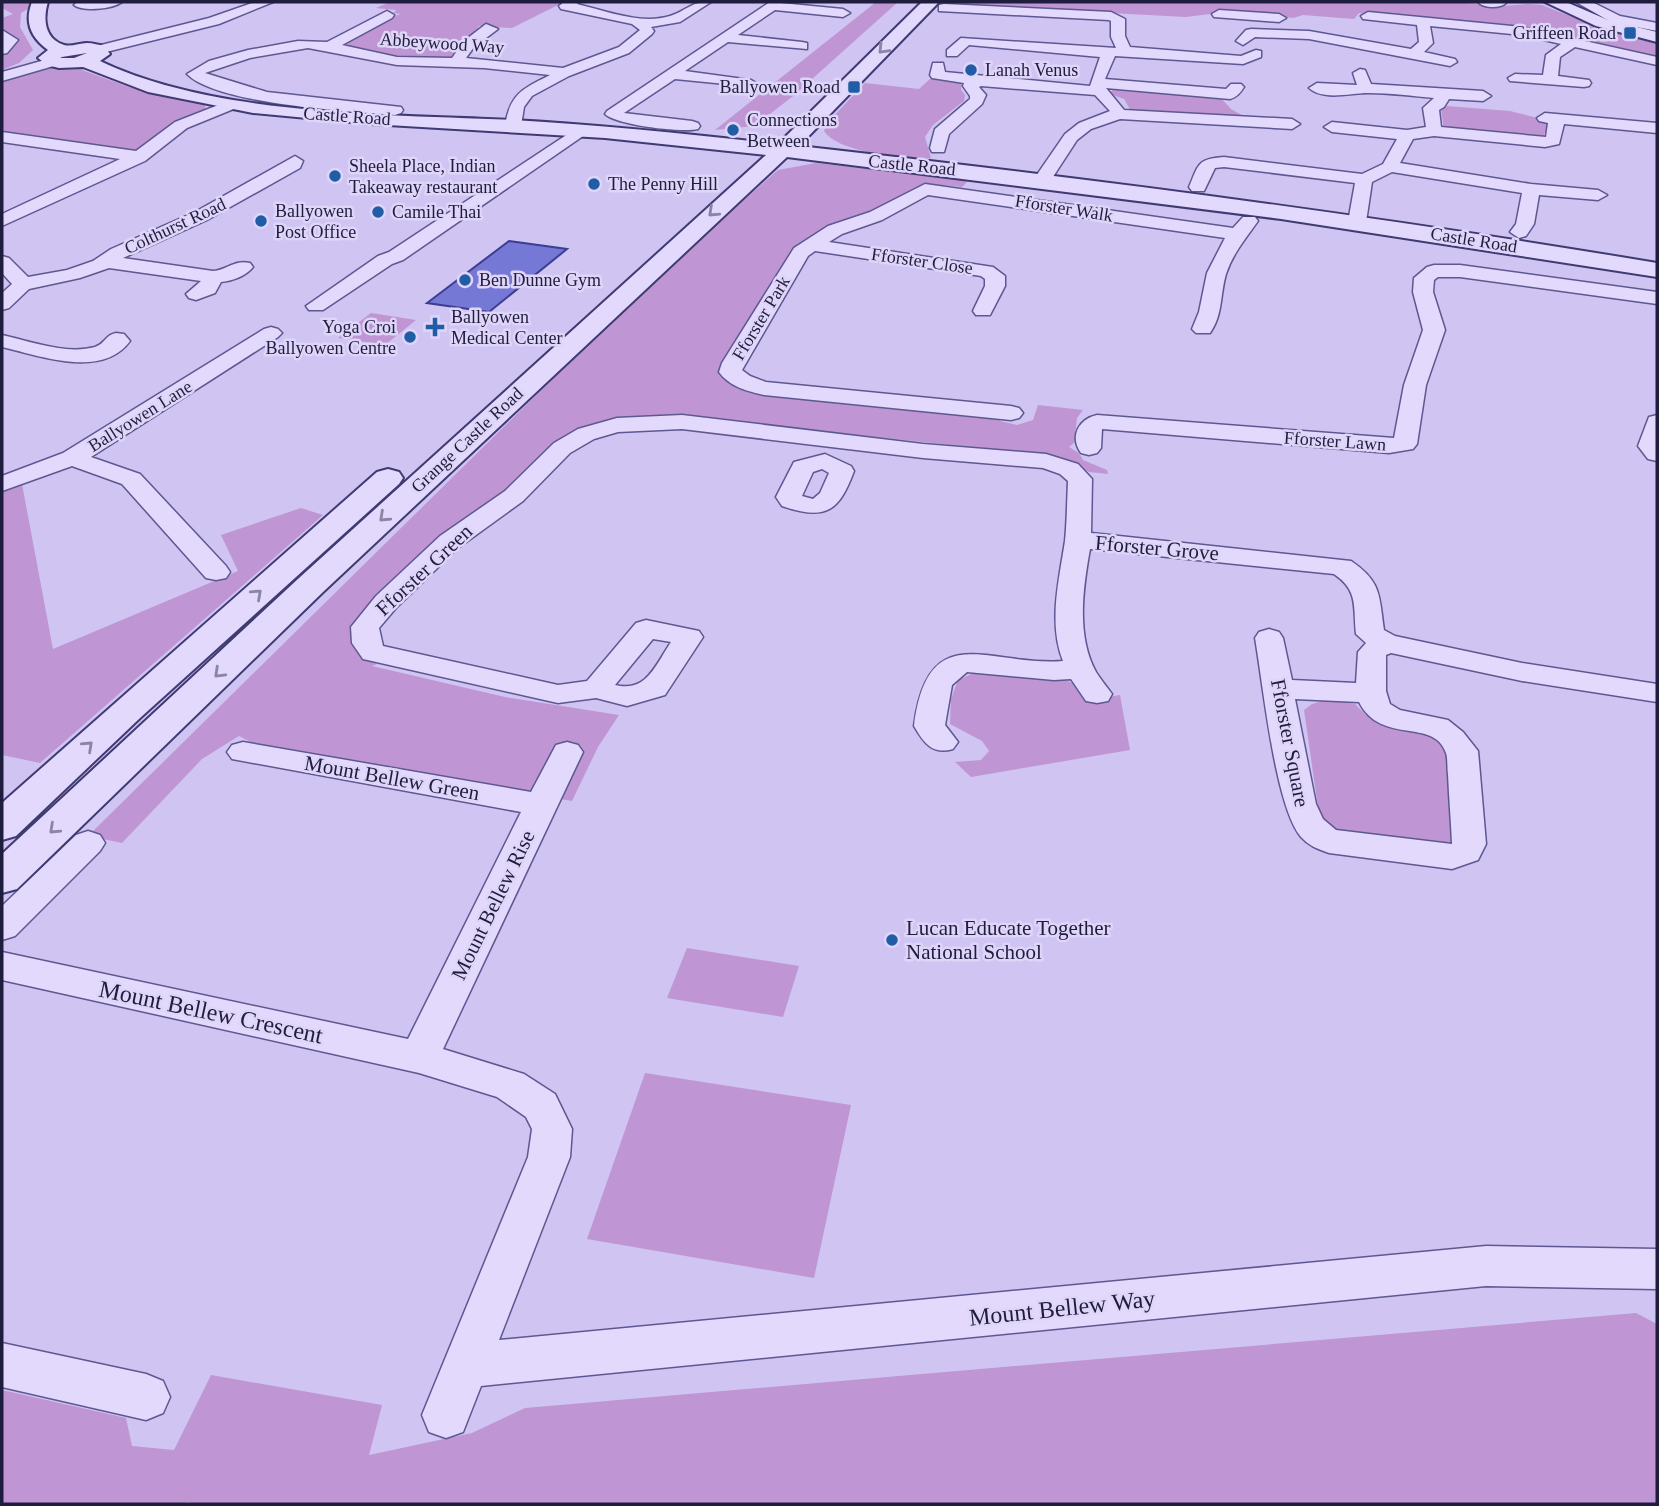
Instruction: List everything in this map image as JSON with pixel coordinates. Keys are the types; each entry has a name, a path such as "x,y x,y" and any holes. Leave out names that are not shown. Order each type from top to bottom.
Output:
{"main road":[{"path":"40,2 35,12 38,30 53,46 58,56"},
{"path":"860,48 913,2"},
{"path":"1553,2 1591,19 1657,37"},
{"name":"Grange Castle Road","path":"2,826 127,710 564,323 676,218 724,167 768,143 808,127 938,5"},
{"name":"Castle Road","path":"58,56 92,56 142,84 231,105 368,118 580,131 689,133 768,143 844,157 1043,179 1357,222 1657,270"},
{"path":"808,127 807,134 814,140 844,157"},
{"path":"689,133 714,151 724,167"},
{"name":"Grange Castle Road","path":"2,878 311,585 768,143"}],"street":[{"path":"80,5 116,2"},
{"path":"92,56 226,17 267,2"},
{"path":"572,2 566,6 643,24 675,19 705,2"},
{"path":"1484,2 1500,3"},
{"path":"1582,2 1616,19 1657,27"},
{"path":"689,133 613,114 775,4 843,13"},
{"path":"938,5 1111,16 1118,19 1118,37 1122,41 1098,87"},
{"path":"204,8 226,17"},
{"path":"330,46 387,15"},
{"path":"1219,15 1299,20 1310,24 1309,35"},
{"path":"1368,16 1521,31 1657,61"},
{"path":"1415,54 1426,43 1423,26 1427,22"},
{"path":"513,126 516,106 527,93 564,73 624,50 647,31 643,24"},
{"path":"456,62 469,44 491,29 486,28"},
{"path":"1243,41 1251,33 1309,35 1450,62"},
{"path":"2,34 11,40 2,50"},
{"path":"952,53 968,36 1116,52 1248,61"},
{"path":"727,38 802,46"},
{"path":"1550,80 1553,55 1571,43"},
{"name":"Abbeywood Way","path":"395,110 323,105 266,97 194,74 219,63 290,46 330,46 351,53 391,60 456,62 564,73"},
{"path":"1375,63 1376,54 1387,49"},
{"path":"624,50 645,52"},
{"path":"671,55 696,58"},
{"path":"2,77 58,56"},
{"path":"932,73 978,81 1233,94"},
{"path":"671,74 751,84"},
{"path":"1515,78 1584,83"},
{"path":"1317,88 1352,91 1363,80 1444,94 1483,96"},
{"path":"938,148 941,132 977,101 978,95 970,86 978,81"},
{"path":"1098,87 1119,114"},
{"path":"1434,131 1431,108 1439,104 1444,94"},
{"path":"7,215 139,156 181,125 231,105"},
{"path":"1043,179 1070,137 1085,125 1119,114 1292,124"},
{"path":"1332,127 1406,135 1434,131 1545,142 1553,141 1551,118 1657,128"},
{"path":"316,306 385,260 396,256 580,131"},
{"path":"1390,167 1406,135"},
{"path":"2,137 139,156"},
{"name":"Colthurst Road","path":"23,284 110,262 118,253 201,216 294,164 295,160 269,158"},
{"path":"1198,187 1208,163 1224,162 1364,179 1390,167 1531,189 1598,195"},
{"path":"1357,222 1364,179"},
{"name":"Fforster Walk","path":"974,189 1158,222 1243,228 1220,264 1213,284 1211,314 1203,330"},
{"name":"Fforster Park","path":"974,189 918,190 876,216 835,230 801,252 730,372 742,381 764,387 1010,412"},
{"path":"1519,232 1525,223 1531,189"},
{"path":"1158,222 1175,197"},
{"name":"Fforster Close","path":"811,245 986,271 995,276 995,286 983,311"},
{"path":"1448,245 1448,271 1657,298"},
{"path":"2,262 23,284 2,304"},
{"path":"110,262 213,277 226,275 243,267"},
{"name":"Fforster Lawn","path":"1089,449 1090,425 1097,422 1389,446 1405,444 1415,385 1434,330 1423,292 1424,278 1434,271 1448,271"},
{"path":"196,294 208,289 213,277"},
{"name":"Ballyowen Lane","path":"2,484 72,457 271,333"},
{"path":"2,341 81,356 114,347 119,341 116,339"},
{"path":"59,376 74,370 81,362 81,356"},
{"name":"Fforster Grove","path":"586,434 617,425 682,422 829,451 1046,461 1069,469 1080,479 1078,540 1341,567 1357,576 1367,587 1370,634 1386,643"},
{"path":"1657,422 1650,446 1657,454"},
{"name":"Fforster Green","path":"586,434 562,448 514,496 449,542 386,602 365,627 366,643 373,653 558,694 596,689"},
{"path":"72,457 131,479 216,572"},
{"path":"1078,540 1069,590 1071,631 1080,669 1097,694"},
{"name":"Fforster Square","path":"1269,638 1300,804 1308,826 1329,841 1433,856 1452,857 1466,852 1469,844 1462,751 1454,740 1433,725 1398,720 1379,712 1372,701 1372,693"},
{"path":"1279,689 1372,693 1372,652 1386,643 1522,672 1657,694"},
{"path":"942,742 929,726 932,702 942,673 954,665 968,662 1054,671 1080,669"},
{"name":"Mount Bellew Green","path":"243,752 541,805"},
{"name":"Mount Bellew Rise","path":"419,1057 567,752"},
{"path":"2,927 88,843"},
{"name":"Mount Bellew Crescent","path":"2,966 419,1057"},
{"path":"419,1057 510,1085 541,1105 552,1129 549,1157 446,1415"},
{"name":"Mount Bellew Way","path":"467,1365 1486,1266 1657,1269"},
{"path":"2,1365 146,1397"}],"shaded area":[{"path":"2,2 31,2 28,9 21,13 20,27 33,50 19,63 2,70 2,53 15,46 19,40 2,30 2,18 13,14 2,8"},
{"path":"390,2 564,2 512,28 479,26 477,29 483,31 453,57 443,60 398,58 353,51 341,44 388,18 401,14 394,13 396,10 376,8"},
{"path":"876,2 898,2 792,97 754,126 715,130"},
{"path":"1452,2 1502,6 1542,5 1608,31 1657,42 1657,59 1579,43 1359,13 1354,19 1303,15 1293,18 1234,11 1186,17 943,4"},
{"path":"47,66 71,66 129,87 200,103 205,105 205,109 174,122 142,150 134,152 2,135 2,81"},
{"path":"939,77 962,81 961,90 965,95 964,101 933,125 925,137 931,158 890,156 857,149 832,139 824,131 827,123 865,83 919,89 930,79"},
{"path":"1113,89 1219,96 1231,109 1247,118 1131,111 1124,99 1110,94"},
{"path":"1447,106 1510,111 1549,121 1543,138 1444,130 1441,109"},
{"path":"816,163 969,180 962,187 942,185 914,188 885,207 819,233 730,382 996,416 1000,421 1017,425 1033,420 1038,405 1083,410 1077,418 1074,443 1069,447 1079,453 1083,460 1107,470 1108,474 1089,472 1055,456 677,416 627,417 584,430 360,619 367,657 377,664 372,666 505,697 619,715 598,747 572,801 264,749 239,736 202,759 122,843 88,836 652,281 778,170"},
{"path":"371,313 416,320 385,345 338,338"},
{"path":"22,484 53,649 238,571 221,535 301,508 323,515 40,763 2,755 2,491"},
{"path":"974,673 1058,678 1079,687 1090,700 1120,695 1130,750 971,777 955,762 981,760 989,751 982,741 950,724 951,699 958,680"},
{"path":"1329,699 1355,704 1384,727 1428,732 1450,750 1458,845 1432,850 1328,828 1319,814 1304,710 1312,704"},
{"path":"687,948 799,966 783,1017 667,998"},
{"path":"645,1073 851,1105 814,1278 587,1239"},
{"path":"1636,1313 1657,1324 1657,1504 2,1504 2,1390 126,1418 132,1446 174,1450 211,1375 382,1405 369,1455 472,1433 525,1408"}],"building":[{"path":"509,241 567,249 489,312 427,303"}],"place":[{"name":"Griffeen Road","path":"1630,33"},
{"name":"Lanah Venus","path":"971,70"},
{"name":"Ballyowen Road","path":"854,87"},
{"name":"Connections Between","path":"733,130"},
{"name":"Sheela Place, Indian Takeaway restaurant","path":"335,176"},
{"name":"The Penny Hill","path":"594,184"},
{"name":"Camile Thai","path":"378,212"},
{"name":"Ballyowen Post Office","path":"261,221"},
{"name":"Ben Dunne Gym","path":"465,280"},
{"name":"Ballyowen Medical Center","path":"435,327"},
{"name":"Yoga Croi Ballyowen Centre","path":"410,337"},
{"name":"Lucan Educate Together National School","path":"892,940"}]}
